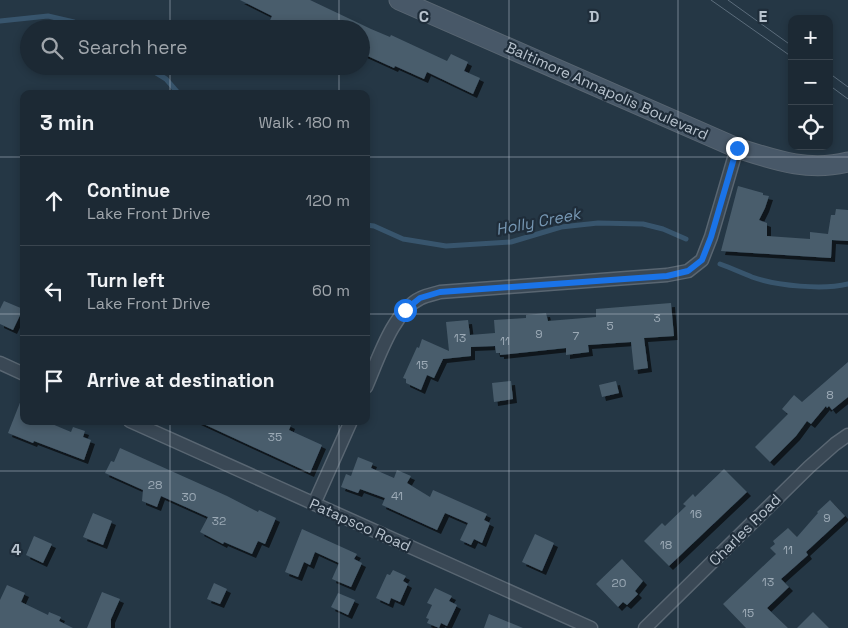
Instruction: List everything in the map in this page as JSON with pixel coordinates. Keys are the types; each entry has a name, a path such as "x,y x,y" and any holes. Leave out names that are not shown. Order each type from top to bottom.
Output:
{"main road":[{"name":"Baltimore Annapolis Boulevard","path":"399,0 737,148 770,159 806,167 837,165 848,162"}],"street":[{"path":"370,378 393,328 405,310 420,298 440,292 667,276 688,271 702,260 708,245 737,148"},
{"path":"0,363 20,372"},
{"name":"Patapsco Road","path":"139,425 591,628"},
{"path":"314,504 349,425"},
{"name":"Charles Road","path":"645,628 809,467 848,435"}],"building":[{"path":"240,0 310,0 352,20 270,20 272,16"},
{"path":"370,29 390,37 391,35 447,61 451,54 468,62 464,71 480,78 473,94 427,72 424,79 395,66 394,68 370,57"},
{"path":"738,186 769,196 759,220 767,223 767,236 810,239 810,232 828,234 831,215 835,215 836,209 848,210 848,241 832,240 831,258 721,251"},
{"path":"4,301 20,308 20,315 13,330 0,324 0,309"},
{"path":"671,303 674,336 644,338 648,368 634,370 631,342 588,345 589,352 566,355 566,348 500,355 500,353 496,353 495,346 471,347 471,356 443,359 434,378 427,375 421,390 406,383 406,379 403,378 422,339 449,351 446,322 468,320 470,335 495,333 494,320 526,318 526,315 546,313 548,321 596,317 596,309"},
{"path":"848,362 848,397 832,410 829,406 827,408 826,406 811,424 807,421 796,436 770,462 755,447 788,414 782,409 794,395 802,402"},
{"path":"511,381 513,399 494,402 492,383"},
{"path":"616,381 619,393 602,397 599,385"},
{"path":"20,403 20,425 54,425 71,432 73,427 85,431 83,437 91,440 84,460 8,433"},
{"path":"206,425 291,425 289,430 322,445 310,473"},
{"path":"120,448 258,512 259,510 276,518 265,544 258,541 252,554 224,542 223,544 200,532 208,517 161,496 157,507 142,501 143,490 105,473 111,461 114,462"},
{"path":"358,457 373,463 371,468 394,478 397,470 411,476 407,483 430,497 433,490 487,514 484,520 490,523 482,543 474,539 471,545 460,540 468,523 445,513 437,530 382,505 385,498 360,489 358,493 341,487 346,474 351,476"},
{"path":"724,469 747,492 669,566 644,541 662,523 665,526 686,506 683,504 693,494 695,497"},
{"path":"830,500 845,516 806,552 808,555 781,579 789,587 767,608 788,628 746,628 723,604 776,554 770,548 775,544 773,541 788,528 797,537 817,512"},
{"path":"93,513 112,521 103,545 83,537"},
{"path":"302,529 357,554 354,559 362,563 351,587 332,579 339,563 315,552 310,565 304,562 298,577 285,572"},
{"path":"535,534 554,543 542,571 522,562"},
{"path":"34,536 52,544 43,563 26,555"},
{"path":"622,559 643,581 635,591 638,594 627,605 623,602 618,607 596,584"},
{"path":"393,570 406,576 403,581 408,584 400,602 391,598 389,604 376,598 387,574 390,575"},
{"path":"214,583 227,589 220,604 207,599"},
{"path":"7,585 25,593 21,602 48,615 49,612 61,617 59,621 73,628 0,628 0,600"},
{"path":"435,588 452,596 449,601 457,605 447,626 441,623 439,628 427,623 429,619 426,618 432,605 427,603"},
{"path":"102,592 120,599 111,619 111,628 87,628"},
{"path":"338,593 355,600 348,615 331,607"},
{"path":"813,612 829,628 797,628"},
{"path":"489,614 523,628 484,628"}],"waterway":[{"name":"Holly Creek","path":"0,21 48,16 65,20"},
{"name":"Holly Creek","path":"160,75 166,79 176,90"},
{"name":"Holly Creek","path":"370,226 403,239 446,246 511,242 561,227 598,223 643,224 663,229 686,239"},
{"name":"Holly Creek","path":"720,264 752,277 774,283 813,287 848,284"}],"tram line":[{"path":"711,0 788,54"},
{"path":"728,0 788,43"},
{"path":"833,76 848,87"},
{"path":"833,88 848,99"}],"route":[{"path":"405,310 420,298 440,292 667,276 688,271 702,260 711,237 737,148"}]}
